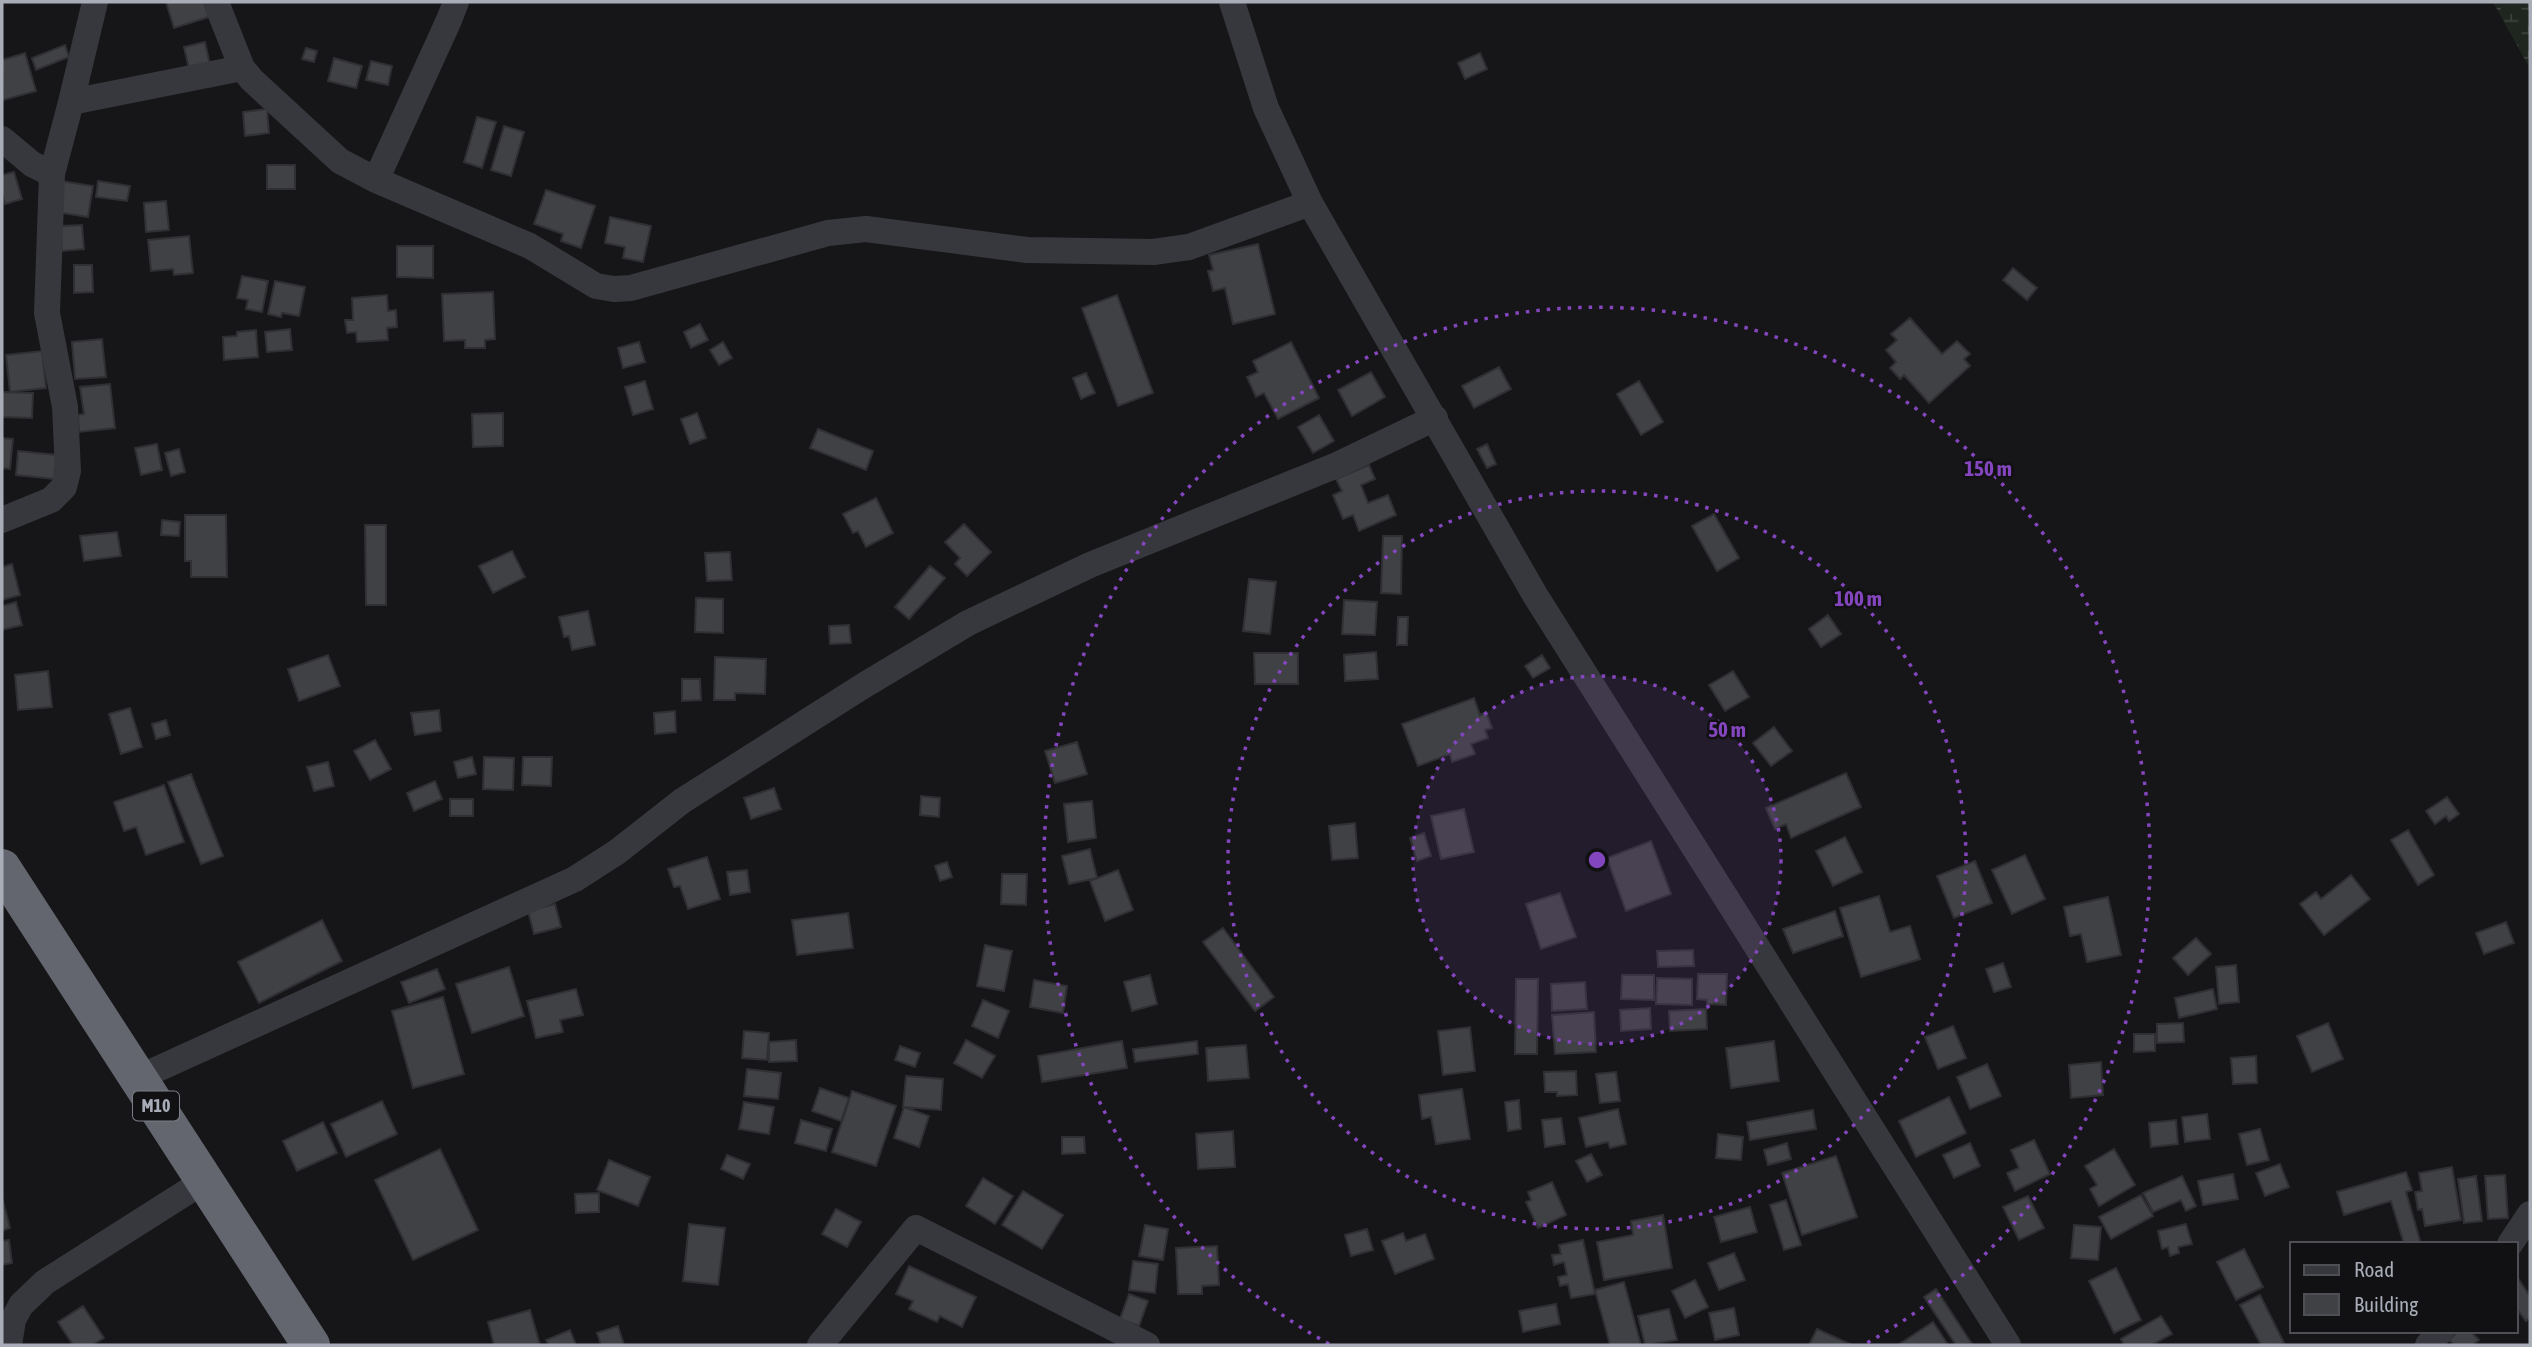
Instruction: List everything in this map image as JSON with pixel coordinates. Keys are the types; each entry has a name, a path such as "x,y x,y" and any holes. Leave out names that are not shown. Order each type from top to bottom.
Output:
{"highway":[{"name":"M10","path":"2,868 311,1345"}],"street":[{"path":"2,520 51,500 64,487 68,471 65,407 47,313 52,174 96,2"},
{"path":"216,2 242,68 251,80 340,161 376,180 530,246 596,286 631,288 828,233 866,229 1027,250 1080,253 1153,252 1189,247 1310,203"},
{"path":"376,180 456,2"},
{"path":"1232,2 1266,108 1310,203 1535,595 2008,1345"},
{"path":"71,102 242,68"},
{"path":"2,139 32,164 52,174"},
{"path":"138,1078 585,873 617,852 682,801 968,623 1090,565 1337,465 1435,418"},
{"path":"9,1345 13,1320 21,1305 46,1282 204,1181"},
{"path":"2511,1242 2530,1214"},
{"path":"820,1345 916,1228 1147,1345"}],"green space":[{"path":"2493,2 2530,2 2530,69"}],"building":[{"path":"166,2 204,2 209,17 174,28"},
{"path":"205,42 210,65 189,69 184,47"},
{"path":"65,45 69,57 36,70 32,58"},
{"path":"306,48 317,51 314,62 302,59"},
{"path":"25,53 36,91 3,100 2,60"},
{"path":"1480,53 1487,69 1465,79 1458,63"},
{"path":"334,58 362,66 356,88 328,81"},
{"path":"371,61 392,66 388,85 366,80"},
{"path":"267,109 269,133 245,136 243,112"},
{"path":"477,117 496,122 482,168 464,162"},
{"path":"504,126 524,132 511,176 491,170"},
{"path":"267,165 295,165 295,189 267,189"},
{"path":"14,172 22,199 5,204 2,175"},
{"path":"61,181 93,186 88,217 56,212"},
{"path":"98,181 130,186 127,201 96,197"},
{"path":"546,190 595,206 581,248 561,241 563,234 534,224"},
{"path":"166,201 169,230 146,232 144,203"},
{"path":"610,217 651,226 643,262 623,258 625,247 605,243"},
{"path":"82,225 84,249 62,251 60,226"},
{"path":"189,236 193,273 174,275 173,269 151,271 148,240"},
{"path":"1258,244 1275,314 1233,324 1225,288 1213,291 1208,271 1213,270 1209,255"},
{"path":"397,246 433,246 433,278 397,277"},
{"path":"74,265 92,265 93,292 74,293"},
{"path":"2013,268 2037,288 2027,300 2003,280"},
{"path":"242,276 268,281 262,312 246,309 248,300 237,298"},
{"path":"275,281 305,287 299,316 282,313 281,317 268,314"},
{"path":"493,292 495,339 485,340 485,348 465,348 465,340 444,341 442,294"},
{"path":"387,295 388,311 396,310 397,327 387,328 388,340 357,342 356,332 347,333 345,320 353,320 352,298"},
{"path":"1117,295 1153,393 1118,406 1082,308"},
{"path":"1910,318 1942,354 1957,341 1970,354 1964,359 1970,366 1929,403 1904,375 1900,379 1890,368 1896,362 1886,350 1897,340 1891,334"},
{"path":"700,324 708,340 691,348 684,332"},
{"path":"290,329 292,350 267,352 265,332"},
{"path":"256,330 258,357 224,360 223,337"},
{"path":"102,339 106,377 75,379 72,342"},
{"path":"639,342 645,362 623,368 618,348"},
{"path":"723,342 732,358 719,365 710,350"},
{"path":"1291,342 1319,398 1278,419 1264,393 1256,397 1247,377 1258,372 1253,361"},
{"path":"42,351 46,388 10,392 6,355"},
{"path":"1499,367 1511,389 1474,408 1462,386"},
{"path":"1371,372 1385,397 1352,416 1338,390"},
{"path":"1086,373 1095,393 1081,399 1073,378"},
{"path":"645,381 653,409 633,415 625,387"},
{"path":"1639,381 1663,422 1641,435 1617,394"},
{"path":"110,384 115,428 79,432 78,415 84,414 80,387"},
{"path":"2,392 33,393 32,418 2,417"},
{"path":"503,413 503,446 473,447 472,414"},
{"path":"697,413 706,438 690,444 681,419"},
{"path":"1319,415 1334,441 1313,453 1298,427"},
{"path":"818,429 873,451 866,470 810,448"},
{"path":"2,438 13,439 10,469 2,468"},
{"path":"157,444 162,470 141,475 135,448"},
{"path":"1487,444 1496,464 1487,468 1477,449"},
{"path":"179,449 185,472 171,476 165,453"},
{"path":"18,451 57,455 54,479 16,475"},
{"path":"1369,465 1375,479 1361,485 1368,503 1388,495 1396,515 1359,531 1353,515 1343,519 1333,495 1342,491 1336,479"},
{"path":"876,498 893,533 866,547 858,531 853,533 843,514"},
{"path":"1714,514 1739,558 1717,571 1692,526"},
{"path":"185,515 226,515 227,577 191,577 191,561 185,561"},
{"path":"162,520 180,522 179,536 161,535"},
{"path":"964,524 991,552 967,576 955,564 960,558 945,542"},
{"path":"365,525 386,525 386,605 366,605"},
{"path":"117,532 121,556 84,561 80,536"},
{"path":"1383,536 1402,536 1401,594 1381,593"},
{"path":"512,551 525,577 493,593 479,566"},
{"path":"730,552 732,580 707,581 705,553"},
{"path":"12,564 20,595 2,600 2,567"},
{"path":"930,566 945,578 909,619 895,607"},
{"path":"1249,579 1276,582 1270,634 1243,631"},
{"path":"696,598 723,599 723,633 695,632"},
{"path":"1344,600 1377,602 1375,635 1342,634"},
{"path":"16,602 22,625 2,630 2,606"},
{"path":"588,611 595,645 572,650 569,636 564,637 559,617"},
{"path":"1828,615 1841,634 1821,647 1809,629"},
{"path":"1398,617 1408,617 1407,645 1397,645"},
{"path":"849,625 851,643 830,644 829,626"},
{"path":"1376,652 1378,679 1345,681 1344,655"},
{"path":"1254,653 1298,653 1298,684 1255,684"},
{"path":"328,655 340,686 299,701 288,669"},
{"path":"1542,655 1550,668 1533,678 1525,666"},
{"path":"715,657 766,659 765,694 735,693 735,700 714,700"},
{"path":"48,671 52,707 18,710 15,675"},
{"path":"1733,671 1749,697 1725,711 1709,685"},
{"path":"682,679 700,679 701,700 682,701"},
{"path":"1474,698 1480,715 1486,712 1492,728 1485,730 1488,738 1471,744 1475,754 1452,762 1450,754 1418,766 1402,724"},
{"path":"130,708 142,747 121,754 109,714"},
{"path":"439,710 441,731 415,735 411,713"},
{"path":"675,711 676,732 655,734 654,713"},
{"path":"166,720 170,735 156,739 152,724"},
{"path":"1774,727 1792,751 1771,766 1753,743"},
{"path":"375,740 391,769 370,780 354,751"},
{"path":"1077,742 1087,774 1055,783 1045,751"},
{"path":"472,757 476,774 458,778 454,762"},
{"path":"484,757 514,758 513,790 483,789"},
{"path":"523,757 552,757 551,786 522,785"},
{"path":"328,762 334,786 314,791 307,767"},
{"path":"1846,773 1861,807 1791,838 1786,824 1775,829 1766,808"},
{"path":"191,774 223,856 201,864 168,782"},
{"path":"435,781 442,799 414,811 407,793"},
{"path":"164,785 184,842 146,855 136,827 124,831 114,802"},
{"path":"774,788 781,809 751,819 744,798"},
{"path":"921,796 940,798 939,817 920,815"},
{"path":"2447,797 2459,814 2449,821 2446,816 2435,824 2426,811"},
{"path":"450,799 473,799 473,816 450,816"},
{"path":"1092,801 1096,838 1068,842 1064,804"},
{"path":"1464,809 1474,852 1441,859 1431,816"},
{"path":"1355,823 1358,858 1332,860 1329,826"},
{"path":"2408,830 2434,875 2418,885 2391,840"},
{"path":"1424,833 1431,856 1417,861 1410,838"},
{"path":"1845,837 1862,872 1833,886 1816,851"},
{"path":"1651,841 1671,894 1626,911 1607,858"},
{"path":"1090,849 1097,878 1069,884 1062,856"},
{"path":"2025,855 2045,899 2012,914 1992,870"},
{"path":"707,857 720,899 688,909 680,886 674,887 668,869"},
{"path":"1975,861 1992,903 1954,918 1937,876"},
{"path":"947,862 952,877 940,881 935,866"},
{"path":"747,870 750,892 730,895 727,872"},
{"path":"1118,870 1133,910 1105,921 1090,881"},
{"path":"1002,874 1027,874 1026,905 1001,904"},
{"path":"2351,875 2370,899 2324,935 2300,904 2316,892 2321,899"},
{"path":"1560,893 1576,937 1541,949 1526,904"},
{"path":"1879,896 1890,932 1910,926 1920,959 1861,977 1840,908"},
{"path":"2108,897 2121,955 2087,962 2081,934 2070,936 2064,907"},
{"path":"555,904 561,927 534,934 528,911"},
{"path":"1835,911 1843,936 1793,953 1783,929"},
{"path":"848,913 853,948 797,955 792,920"},
{"path":"322,920 342,961 259,1003 238,962"},
{"path":"2506,922 2514,943 2484,954 2476,933"},
{"path":"1223,928 1274,997 1255,1011 1203,942"},
{"path":"2196,938 2211,954 2188,975 2173,958"},
{"path":"985,945 1012,951 1004,991 977,986"},
{"path":"1693,950 1694,966 1658,967 1657,951"},
{"path":"2003,963 2011,987 1994,992 1986,969"},
{"path":"2236,965 2239,1002 2219,1004 2216,967"},
{"path":"509,967 524,1016 472,1033 456,984"},
{"path":"437,969 445,989 409,1003 401,982"},
{"path":"1698,974 1727,974 1726,1005 1707,1004 1707,1000 1697,999"},
{"path":"1150,975 1157,1004 1132,1011 1124,982"},
{"path":"1622,975 1654,975 1654,1000 1621,999"},
{"path":"1657,978 1692,979 1692,1005 1656,1004"},
{"path":"1516,979 1538,979 1537,1054 1515,1054"},
{"path":"1034,980 1067,986 1063,1013 1030,1007"},
{"path":"1585,982 1587,1009 1552,1011 1551,984"},
{"path":"576,989 583,1015 560,1020 563,1032 536,1038 527,1001"},
{"path":"2213,989 2217,1009 2179,1018 2175,998"},
{"path":"443,997 464,1074 413,1088 392,1011"},
{"path":"983,1000 1009,1011 998,1038 972,1026"},
{"path":"1650,1008 1651,1029 1621,1031 1620,1010"},
{"path":"1706,1009 1707,1029 1670,1031 1669,1011"},
{"path":"1594,1012 1596,1052 1555,1054 1552,1015"},
{"path":"2183,1023 2184,1042 2157,1043 2157,1024"},
{"path":"2328,1023 2343,1059 2312,1072 2297,1036"},
{"path":"1953,1026 1966,1058 1938,1069 1925,1037"},
{"path":"1470,1027 1475,1071 1443,1075 1438,1031"},
{"path":"744,1031 769,1033 767,1060 742,1058"},
{"path":"2134,1034 2155,1034 2155,1051 2134,1052"},
{"path":"796,1040 797,1061 769,1062 769,1042"},
{"path":"966,1040 995,1056 982,1078 954,1063"},
{"path":"1122,1041 1127,1068 1042,1082 1038,1056"},
{"path":"1197,1041 1198,1054 1135,1062 1133,1049"},
{"path":"1774,1041 1779,1081 1731,1088 1726,1048"},
{"path":"1246,1045 1249,1078 1208,1081 1206,1048"},
{"path":"900,1046 920,1053 915,1067 895,1060"},
{"path":"2256,1056 2257,1083 2233,1084 2231,1058"},
{"path":"2101,1062 2103,1095 2071,1098 2069,1065"},
{"path":"1987,1064 2001,1096 1970,1109 1957,1077"},
{"path":"747,1069 781,1073 778,1099 744,1096"},
{"path":"1576,1071 1577,1095 1557,1096 1557,1092 1545,1092 1544,1072"},
{"path":"1616,1072 1620,1101 1600,1103 1596,1074"},
{"path":"906,1076 943,1079 941,1110 903,1107"},
{"path":"820,1088 849,1098 841,1121 812,1111"},
{"path":"1462,1089 1470,1139 1436,1144 1431,1117 1422,1119 1419,1095"},
{"path":"852,1091 896,1106 876,1166 832,1152"},
{"path":"1949,1097 1966,1133 1916,1157 1899,1121"},
{"path":"1519,1100 1521,1129 1508,1131 1505,1102"},
{"path":"382,1101 397,1134 346,1157 331,1124"},
{"path":"744,1102 774,1107 769,1134 739,1129"},
{"path":"904,1107 929,1116 919,1147 894,1138"},
{"path":"1618,1109 1626,1144 1610,1148 1608,1142 1586,1147 1579,1118"},
{"path":"1813,1110 1816,1129 1750,1140 1747,1122"},
{"path":"2207,1114 2210,1139 2185,1142 2182,1117"},
{"path":"1561,1118 1565,1144 1545,1147 1542,1120"},
{"path":"801,1120 832,1129 826,1151 795,1143"},
{"path":"2176,1120 2178,1144 2151,1147 2149,1123"},
{"path":"323,1122 337,1153 297,1171 283,1141"},
{"path":"2260,1129 2269,1160 2247,1165 2239,1134"},
{"path":"1233,1131 1235,1167 1198,1169 1196,1134"},
{"path":"1718,1134 1743,1137 1741,1160 1716,1158"},
{"path":"1062,1137 1084,1137 1085,1153 1062,1154"},
{"path":"2034,1140 2050,1174 2015,1191 2007,1173 2019,1168 2011,1150"},
{"path":"1787,1143 1791,1159 1768,1165 1764,1150"},
{"path":"1970,1143 1980,1166 1954,1178 1943,1155"},
{"path":"440,1149 478,1230 413,1260 375,1180"},
{"path":"2114,1149 2135,1185 2099,1206 2090,1189 2097,1185 2085,1166"},
{"path":"1591,1154 1602,1175 1587,1182 1576,1161"},
{"path":"727,1155 750,1164 743,1179 721,1169"},
{"path":"1836,1156 1857,1217 1802,1235 1782,1173"},
{"path":"609,1160 650,1177 638,1206 597,1190"},
{"path":"2280,1164 2289,1187 2265,1196 2256,1173"},
{"path":"2452,1167 2461,1220 2425,1226 2422,1209 2418,1210 2415,1192 2422,1191 2419,1173"},
{"path":"2406,1172 2412,1190 2406,1192 2420,1242 2403,1242 2391,1201 2344,1215 2337,1192"},
{"path":"2233,1174 2238,1199 2203,1205 2198,1181"},
{"path":"2505,1175 2508,1218 2488,1219 2485,1176"},
{"path":"2182,1176 2196,1206 2186,1211 2181,1200 2153,1212 2143,1193"},
{"path":"2476,1176 2482,1221 2464,1223 2458,1179"},
{"path":"983,1178 1013,1196 995,1224 966,1206"},
{"path":"1552,1182 1566,1215 1538,1228 1526,1202 1531,1200 1528,1192"},
{"path":"1023,1191 1063,1215 1042,1249 1002,1225"},
{"path":"599,1193 599,1212 576,1213 575,1194"},
{"path":"2141,1195 2153,1216 2111,1239 2099,1217"},
{"path":"2028,1196 2044,1228 2019,1240 2003,1207"},
{"path":"2,1197 10,1228 2,1231"},
{"path":"1786,1200 1801,1245 1784,1250 1770,1205"},
{"path":"1750,1207 1757,1232 1721,1242 1714,1217"},
{"path":"836,1209 861,1222 847,1247 822,1234"},
{"path":"1663,1215 1672,1268 1604,1280 1597,1242 1633,1235 1631,1221"},
{"path":"689,1224 725,1228 718,1285 683,1281"},
{"path":"2186,1224 2192,1244 2178,1247 2179,1253 2170,1256 2168,1247 2162,1249 2158,1231"},
{"path":"1145,1225 1168,1229 1163,1260 1139,1256"},
{"path":"2074,1225 2101,1227 2098,1260 2071,1258"},
{"path":"1367,1229 1373,1250 1351,1256 1345,1235"},
{"path":"1403,1233 1406,1241 1425,1234 1434,1259 1395,1274 1382,1241"},
{"path":"9,1240 12,1263 2,1265 2,1241"},
{"path":"1583,1240 1595,1294 1571,1298 1568,1284 1560,1286 1558,1277 1567,1275 1564,1262 1554,1265 1552,1255 1561,1254 1559,1245"},
{"path":"1217,1246 1219,1285 1202,1286 1202,1294 1178,1294 1176,1248"},
{"path":"2244,1249 2263,1287 2236,1300 2217,1262"},
{"path":"1734,1253 1745,1280 1719,1290 1708,1263"},
{"path":"1133,1261 1158,1264 1155,1293 1129,1290"},
{"path":"909,1266 976,1297 962,1327 940,1316 937,1322 909,1309 913,1301 896,1294"},
{"path":"2116,1268 2141,1320 2114,1333 2089,1281"},
{"path":"1695,1280 1708,1307 1685,1318 1672,1291"},
{"path":"2518,1281 2530,1296 2530,1318 2526,1321 2518,1311"},
{"path":"1624,1282 1641,1345 1610,1345 1595,1290"},
{"path":"1936,1289 1972,1344 1956,1345 1924,1297"},
{"path":"1129,1294 1148,1301 1139,1326 1120,1319"},
{"path":"2260,1295 2284,1343 2280,1345 2261,1345 2240,1305"},
{"path":"1556,1304 1560,1324 1523,1332 1519,1311"},
{"path":"83,1306 104,1338 92,1345 73,1345 58,1322"},
{"path":"1734,1308 1739,1335 1715,1340 1709,1313"},
{"path":"1669,1309 1677,1340 1645,1345 1638,1316"},
{"path":"530,1310 540,1345 494,1345 488,1322"},
{"path":"2161,1316 2172,1334 2152,1345 2124,1345 2121,1339"},
{"path":"1933,1322 1947,1343 1898,1345"},
{"path":"618,1326 624,1345 601,1345 597,1333"},
{"path":"1817,1329 1852,1345 1809,1345"},
{"path":"570,1330 576,1345 549,1345 546,1340"},
{"path":"2456,1333 2472,1333 2479,1340 2473,1345 2454,1345 2449,1340"}]}
